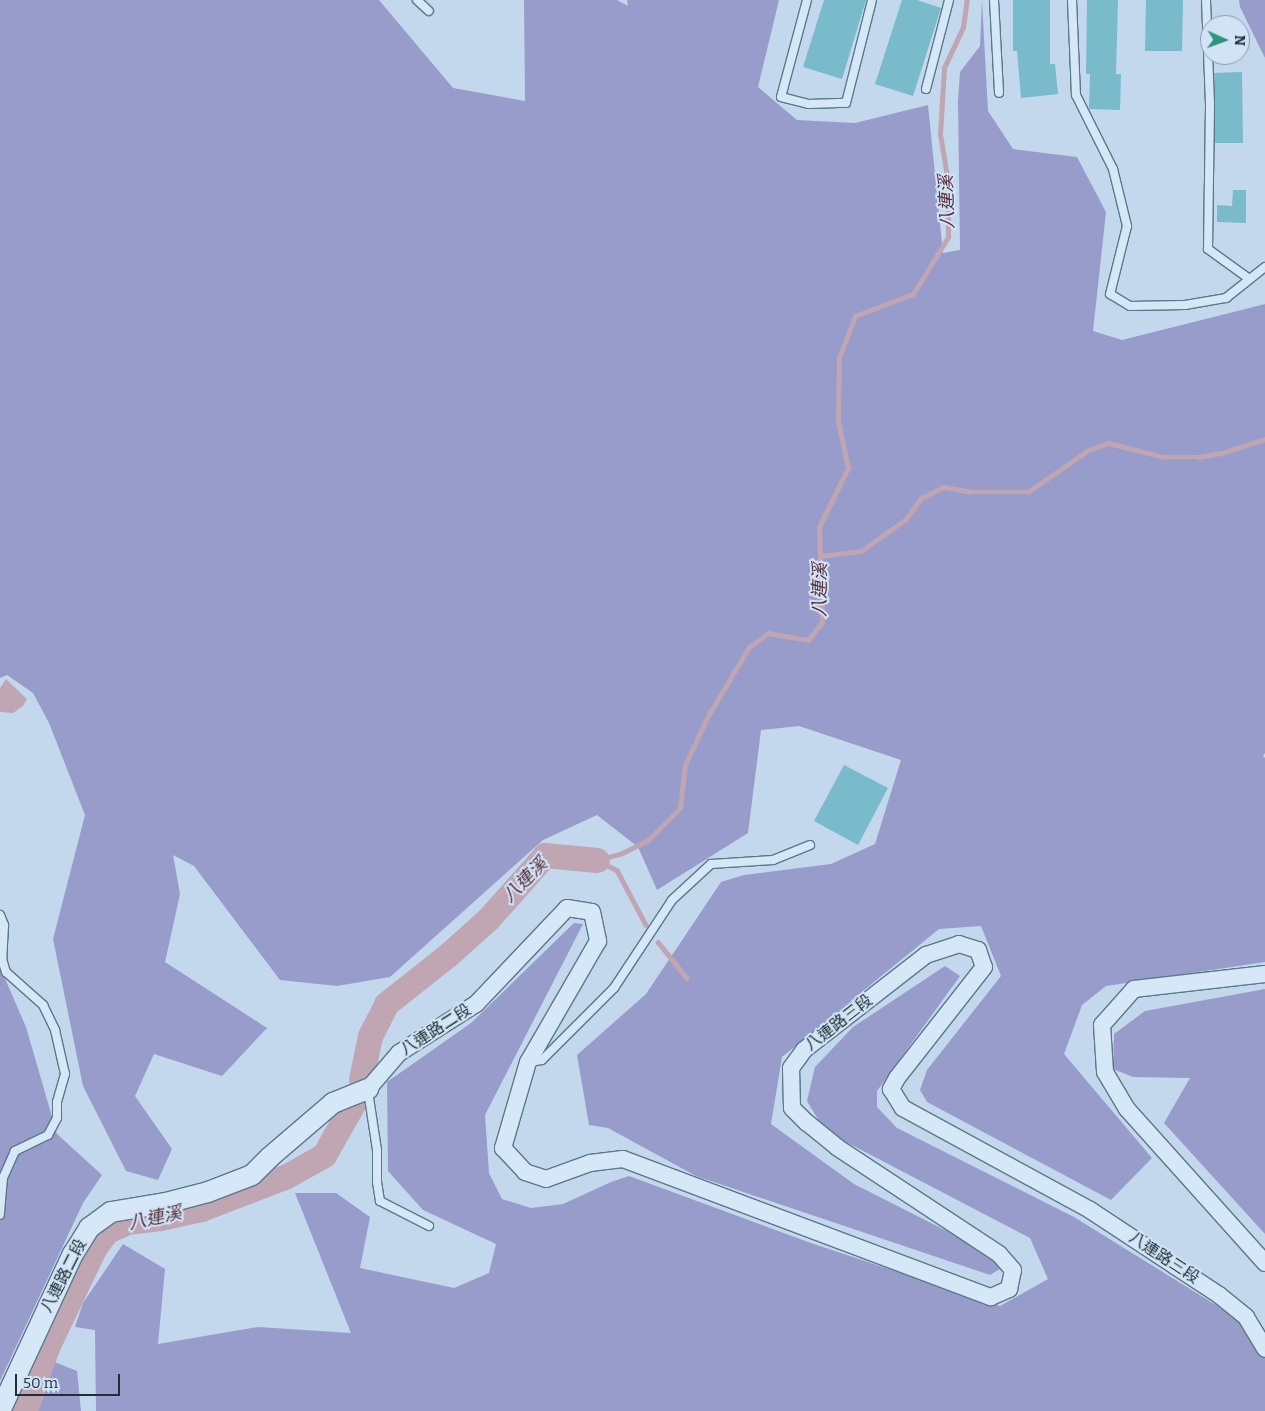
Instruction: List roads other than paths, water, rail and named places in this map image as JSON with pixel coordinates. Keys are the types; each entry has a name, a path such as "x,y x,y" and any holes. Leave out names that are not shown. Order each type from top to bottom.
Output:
{"street":[{"name":"八連路二段","path":"0,1411 72,1254 89,1228 111,1212 166,1203 208,1192 252,1175 333,1103 368,1089 399,1053 476,1004 567,908 592,912 598,941 528,1062 503,1148"},
{"name":"八連路三段","path":"503,1148 525,1172 546,1179 590,1163 623,1159 991,1297 1009,1289 1013,1270 999,1254 836,1146 807,1123 792,1108 791,1068 804,1050 926,955 959,944 978,950 984,967 897,1078 892,1089 903,1108 1090,1210 1219,1295 1246,1317 1265,1349"},
{"path":"1265,974 1134,989 1102,1025 1105,1072 1127,1109 1265,1263"}],"lane":[{"path":"417,0 429,11"},
{"path":"807,0 782,97 809,104 846,103 872,0"},
{"path":"926,89 949,0"},
{"path":"994,0 999,93"},
{"path":"1072,0 1076,95 1113,169 1127,226 1110,294 1130,306 1185,304 1226,298 1248,278 1265,267"},
{"path":"1206,0 1210,106 1208,249 1248,278"},
{"path":"528,1062 542,1060 614,988 672,900 712,864 773,860 810,845"},
{"path":"0,915 4,925 2,959 6,972 43,1005 55,1030 65,1074 57,1102 57,1118 48,1135 14,1151 3,1178 0,1215"},
{"path":"368,1089 377,1150 377,1182 380,1201 430,1226"}],"waterway":[{"name":"八連溪","path":"597,860 620,854 647,841 680,808 685,765 708,716 749,647 768,633 808,640 822,623 819,527 848,468 838,421 839,358 855,316 913,294 948,237 948,183 940,134 944,68 963,27 967,0"},
{"path":"821,556 861,551 905,520 921,498 944,487 971,492 1028,492 1087,451 1108,443 1164,457 1198,457 1225,452 1265,439"},
{"name":"八連溪","path":"361,1079 370,1036 386,1004 449,954 488,919 545,855 597,860"},
{"path":"597,860 617,870 646,925"},
{"path":"658,942 687,978"},
{"name":"八連溪","path":"25,1411 47,1347 95,1247 107,1231 127,1222 160,1218 201,1209 287,1176 324,1155 357,1097"}]}
